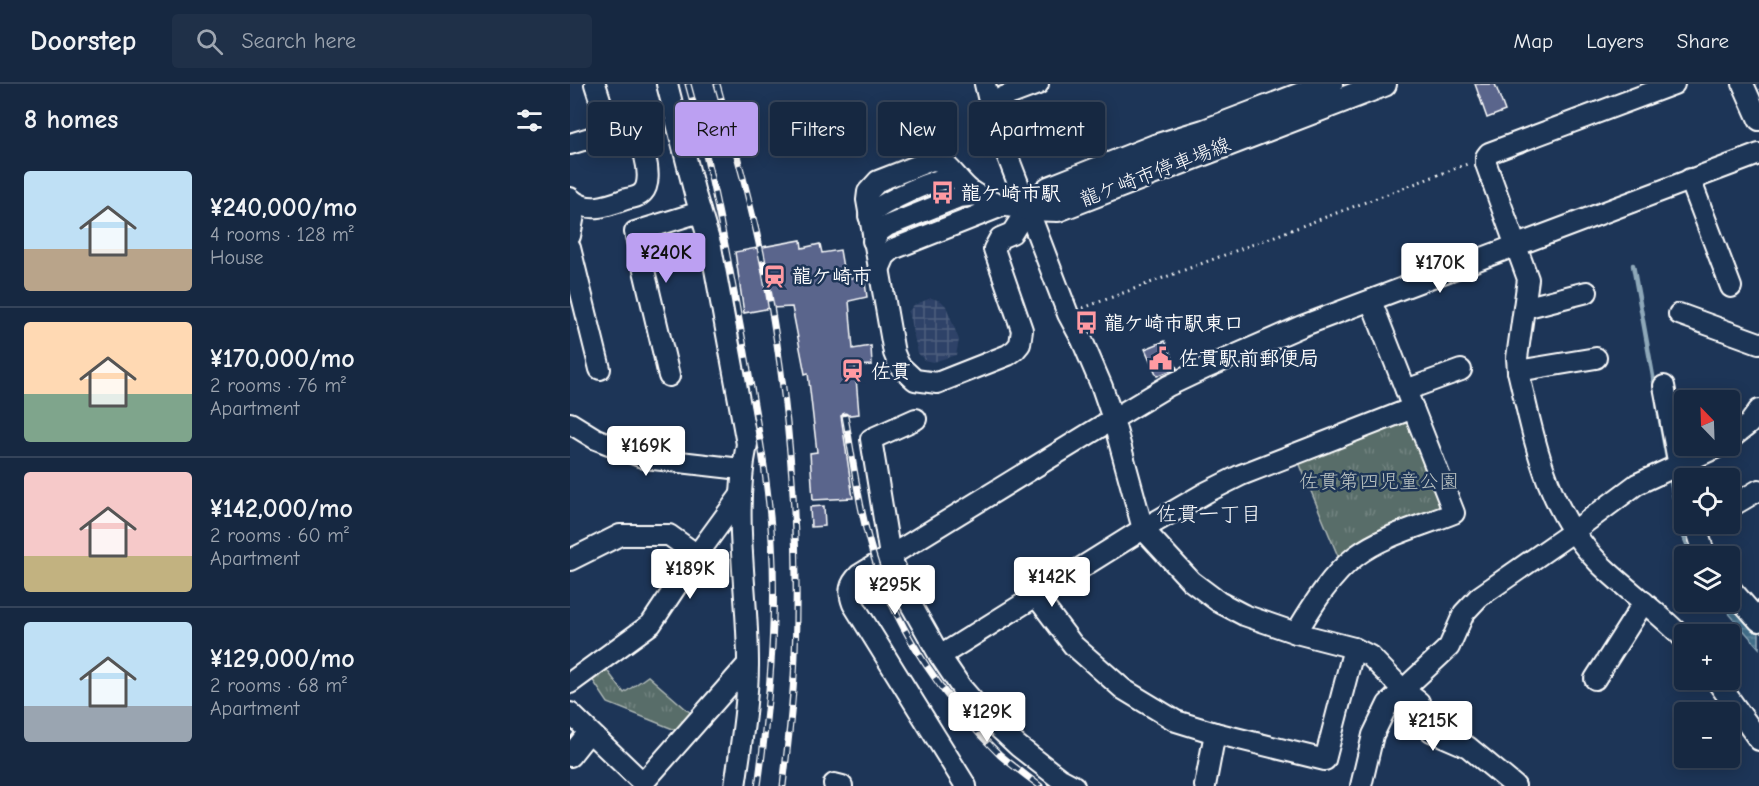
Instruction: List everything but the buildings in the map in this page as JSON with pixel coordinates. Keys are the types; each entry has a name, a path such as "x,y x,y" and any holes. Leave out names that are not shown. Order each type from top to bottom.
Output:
{"main road":[{"name":"龍ケ崎市停車場線","path":"1028,208 1049,189 1155,147 1204,132 1330,84"},
{"name":"龍ケ崎市停車場線","path":"1028,208 1058,209 1384,84"}],"street":[{"path":"595,84 601,102"},
{"path":"667,84 711,247 747,444 741,469 740,496 748,664 745,721 735,786"},
{"path":"985,84 993,118 1068,314 1102,387 1143,529 1191,581 1219,602 1244,615 1296,633 1354,648 1370,656 1402,689 1419,702 1431,731 1468,747 1515,786"},
{"path":"1003,97 1038,84"},
{"path":"1674,84 1489,153 1486,157 1486,164 1528,279 1518,371 1544,471 1559,509 1599,563 1674,630"},
{"path":"1743,84 1759,120"},
{"path":"570,144 588,138"},
{"path":"966,786 850,595 850,588 854,580 1113,419 1168,386 1206,368 1302,326 1759,154"},
{"path":"570,236 573,201 592,208 639,195 646,186 645,156"},
{"path":"946,177 957,178 977,195 1002,206 1028,208 1012,233 1000,238 994,249 1022,330 1020,344 1008,355 937,383 915,380 899,365 894,353 869,216 880,205 946,177"},
{"path":"1690,179 1731,287"},
{"path":"873,241 887,226 959,197 977,195"},
{"path":"878,272 885,256 893,249 1002,206"},
{"path":"669,376 634,232 700,212"},
{"path":"570,248 600,369"},
{"path":"1524,308 1587,292"},
{"path":"1296,633 1332,579 1356,556 1381,542 1454,513 1371,301"},
{"path":"1679,314 1759,343"},
{"path":"1518,371 1596,358"},
{"path":"940,656 1143,529 1241,475 1409,399 1461,370"},
{"path":"1664,386 1679,466"},
{"path":"1740,431 1749,424 1759,410"},
{"path":"916,419 871,439 890,556 910,603 940,656 961,687 987,717 1018,746 1059,778 1074,786"},
{"path":"570,423 596,439 645,458 741,469"},
{"path":"1361,786 1372,735 1388,704 1449,647 1464,614 1479,597 1637,484 1700,456"},
{"path":"1740,501 1759,490"},
{"path":"570,683 651,624 740,496"},
{"path":"570,560 620,535 669,535 697,555"},
{"path":"1036,596 1073,645 1123,689 1176,721 1325,760 1354,648"},
{"path":"1740,599 1759,621"},
{"path":"1595,679 1644,602"},
{"path":"570,713 641,785 748,664"},
{"path":"1723,690 1759,740"},
{"path":"570,756 589,732"},
{"path":"1205,786 1215,733"}],"path":[{"path":"1068,314 1486,157"}],"shaded area":[{"path":"931,298 941,301 946,306 959,340 956,355 933,362 924,360 918,353 908,312 914,305"},
{"path":"1740,610 1759,633 1759,648 1740,624 1728,612 1740,612"}],"green space":[{"name":"佐貫第四児童公園","path":"1408,419 1442,505 1440,511 1340,561 1298,460"},
{"path":"606,669 624,693 648,676 693,715 678,731 608,703 592,679"}],"waterway":[{"path":"1633,265 1656,393"},
{"path":"1657,404 1668,464"},
{"path":"1670,476 1681,527 1688,546"}],"railway":[{"path":"688,84 712,182 732,281 761,444 770,517 773,633 769,695 758,786"},
{"path":"717,84 744,181 761,254 787,419 794,513 796,607 793,687 783,786"},
{"path":"845,416 870,546 898,616 927,667 962,714 1000,755 1040,786"}],"place":[{"name":"龍ケ崎市駅","path":"943,193"},
{"name":"龍ケ崎市","path":"774,276"},
{"name":"龍ケ崎市駅東口","path":"1086,323"},
{"name":"佐貫駅前郵便局","path":"1161,358"},
{"name":"佐貫","path":"853,371"}],"district":[{"name":"佐貫一丁目","path":"1209,514"}]}
